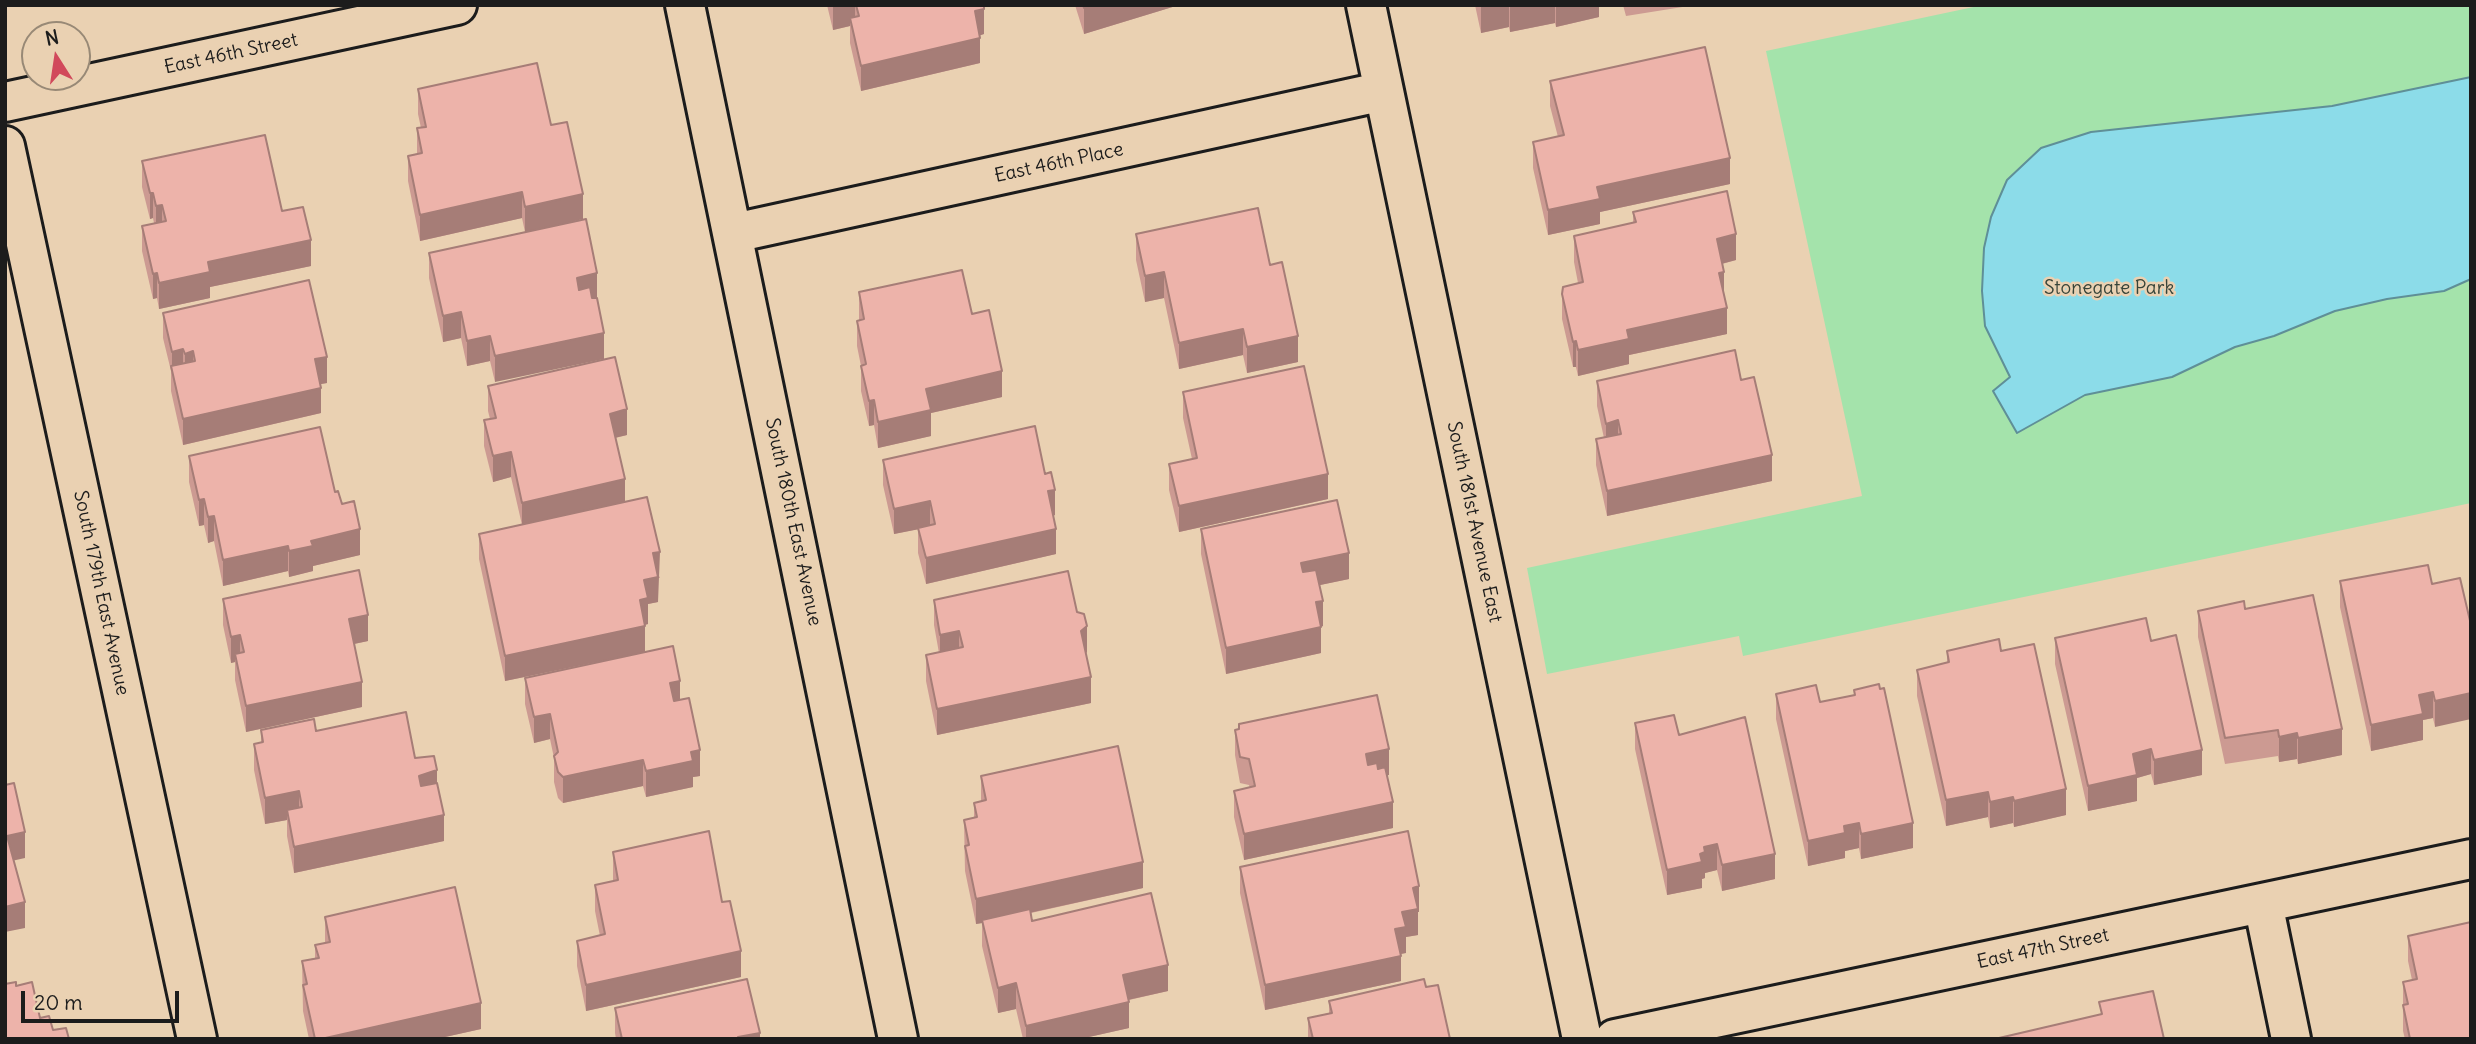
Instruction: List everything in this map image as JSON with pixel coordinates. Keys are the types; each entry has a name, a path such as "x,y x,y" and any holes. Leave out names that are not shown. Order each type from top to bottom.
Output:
{"street":[{"name":"East 46th Street","path":"5,103 457,5"},
{"name":"South 180th East Avenue","path":"685,5 898,1039"},
{"name":"South 181st Avenue East","path":"1366,5 1582,1039"},
{"name":"East 46th Place","path":"734,233 1384,91"},
{"name":"South 179th East Avenue","path":"5,146 197,1039"},
{"name":"East 47th Street","path":"1615,1039 2471,859"},
{"path":"2263,903 2291,1039"}],"green space":[{"name":"Stonegate Park","path":"1983,5 2471,5 2471,503 1743,656 1739,636 1547,674 1527,568 1862,496 1766,51"}],"water":[{"path":"2471,77 2471,279 2444,291 2387,299 2335,311 2274,336 2235,347 2172,377 2085,395 2017,433 1993,391 2010,377 1985,326 1982,291 1984,248 1991,217 2007,180 2041,148 2091,132 2332,106"}],"building":[{"path":"856,5 984,5 984,9 975,11 980,38 861,66 850,18 859,16"},
{"path":"1705,47 1730,158 1597,187 1600,199 1548,210 1533,142 1564,135 1550,81"},
{"path":"537,63 551,125 567,122 583,194 525,207 522,192 420,215 408,156 422,153 417,128 426,127 418,89"},
{"path":"265,135 282,211 303,207 311,240 208,262 210,272 159,283 157,273 153,274 142,226 166,221 162,205 156,206 153,193 150,193 142,161"},
{"path":"1727,191 1736,234 1717,239 1724,272 1719,273 1727,308 1627,330 1629,339 1578,350 1576,341 1573,342 1562,294 1563,287 1583,282 1574,236 1636,222 1633,212"},
{"path":"1258,208 1270,265 1282,262 1298,336 1247,347 1243,329 1179,343 1164,272 1145,276 1136,234"},
{"path":"586,219 597,273 577,278 579,290 590,287 592,298 597,298 604,333 495,356 490,336 467,341 461,312 443,316 429,253"},
{"path":"962,270 972,314 989,310 1002,371 926,389 931,410 878,422 874,400 869,401 861,366 866,364 857,321 864,319 859,292"},
{"path":"309,280 327,357 315,359 321,388 183,419 171,366 195,361 193,351 185,354 183,349 172,352 163,313"},
{"path":"1735,350 1741,380 1754,377 1772,455 1607,491 1596,439 1621,434 1618,420 1606,424 1597,381"},
{"path":"615,357 627,409 610,414 625,479 522,503 511,452 493,456 484,420 496,418 488,386"},
{"path":"1304,366 1328,474 1179,506 1169,464 1197,458 1183,392"},
{"path":"1035,426 1045,474 1051,472 1055,490 1048,491 1056,529 926,558 918,528 935,524 930,501 894,509 883,460"},
{"path":"320,427 335,492 338,491 342,504 354,501 360,529 311,541 313,546 289,551 288,546 223,560 214,516 208,517 204,499 199,500 189,456"},
{"path":"647,497 660,552 653,553 658,577 644,580 648,598 640,600 645,626 505,656 479,534"},
{"path":"1337,500 1349,553 1301,563 1303,572 1316,570 1323,601 1316,602 1321,627 1226,648 1201,529"},
{"path":"2428,565 2432,584 2460,578 2471,625 2471,693 2435,701 2433,692 2419,695 2423,714 2371,725 2340,581"},
{"path":"359,570 368,615 349,619 362,682 246,706 235,654 244,652 240,635 231,637 223,599"},
{"path":"1068,571 1077,612 1084,614 1087,626 1081,631 1091,677 937,709 926,655 963,647 959,631 940,635 934,600"},
{"path":"2313,595 2342,729 2298,738 2297,733 2279,737 2278,730 2225,738 2198,611 2244,601 2245,609"},
{"path":"2146,618 2151,641 2176,635 2202,750 2154,760 2151,749 2133,754 2137,775 2088,786 2055,638"},
{"path":"1999,639 2001,651 2034,644 2066,789 2014,801 2013,797 1990,802 1988,792 1946,800 1917,670 1949,662 1947,651"},
{"path":"673,646 680,681 670,683 674,701 689,698 700,750 691,752 693,761 646,771 643,760 563,777 558,772 554,756 558,752 550,714 534,717 525,678"},
{"path":"1879,684 1880,689 1884,688 1913,823 1861,834 1859,823 1844,826 1845,833 1808,841 1776,694 1816,685 1820,702 1855,695 1854,690"},
{"path":"1377,695 1389,749 1366,754 1368,765 1377,763 1378,769 1385,767 1393,802 1244,834 1234,791 1255,786 1249,759 1240,757 1235,730 1239,729 1239,724"},
{"path":"406,712 415,758 434,756 437,770 419,776 421,786 437,783 444,815 294,847 287,810 302,807 299,791 265,798 254,744 263,742 261,730 314,719 316,731"},
{"path":"1674,715 1679,735 1745,717 1775,854 1722,865 1717,844 1704,847 1705,852 1700,854 1702,862 1667,870 1635,723"},
{"path":"1118,746 1143,862 976,899 965,846 969,845 964,820 977,817 974,803 986,800 981,776"},
{"path":"14,783 25,832 7,836 25,902 5,907 5,785"},
{"path":"709,831 722,902 730,901 741,951 586,985 577,941 605,934 595,885 618,880 613,852"},
{"path":"1408,831 1419,886 1413,888 1418,909 1402,912 1406,927 1395,929 1401,956 1265,985 1240,867"},
{"path":"455,887 481,1003 315,1039 303,985 307,984 302,961 319,958 315,945 330,942 325,917"},
{"path":"1151,893 1168,965 1123,975 1129,1002 1026,1026 1016,983 998,988 982,920 1030,909 1032,921"},
{"path":"2471,922 2471,1039 2410,1039 2403,1005 2408,1004 2403,982 2417,979 2408,936"},
{"path":"747,979 760,1033 738,1039 622,1039 615,1008"},
{"path":"1424,979 1426,987 1438,985 1450,1039 1313,1039 1308,1018 1332,1013 1329,1001"},
{"path":"16,982 16,986 32,982 40,1018 49,1016 53,1030 66,1028 69,1039 5,1039 5,984"},
{"path":"2153,991 2164,1039 1999,1039 2102,1014 2099,1002"}]}
